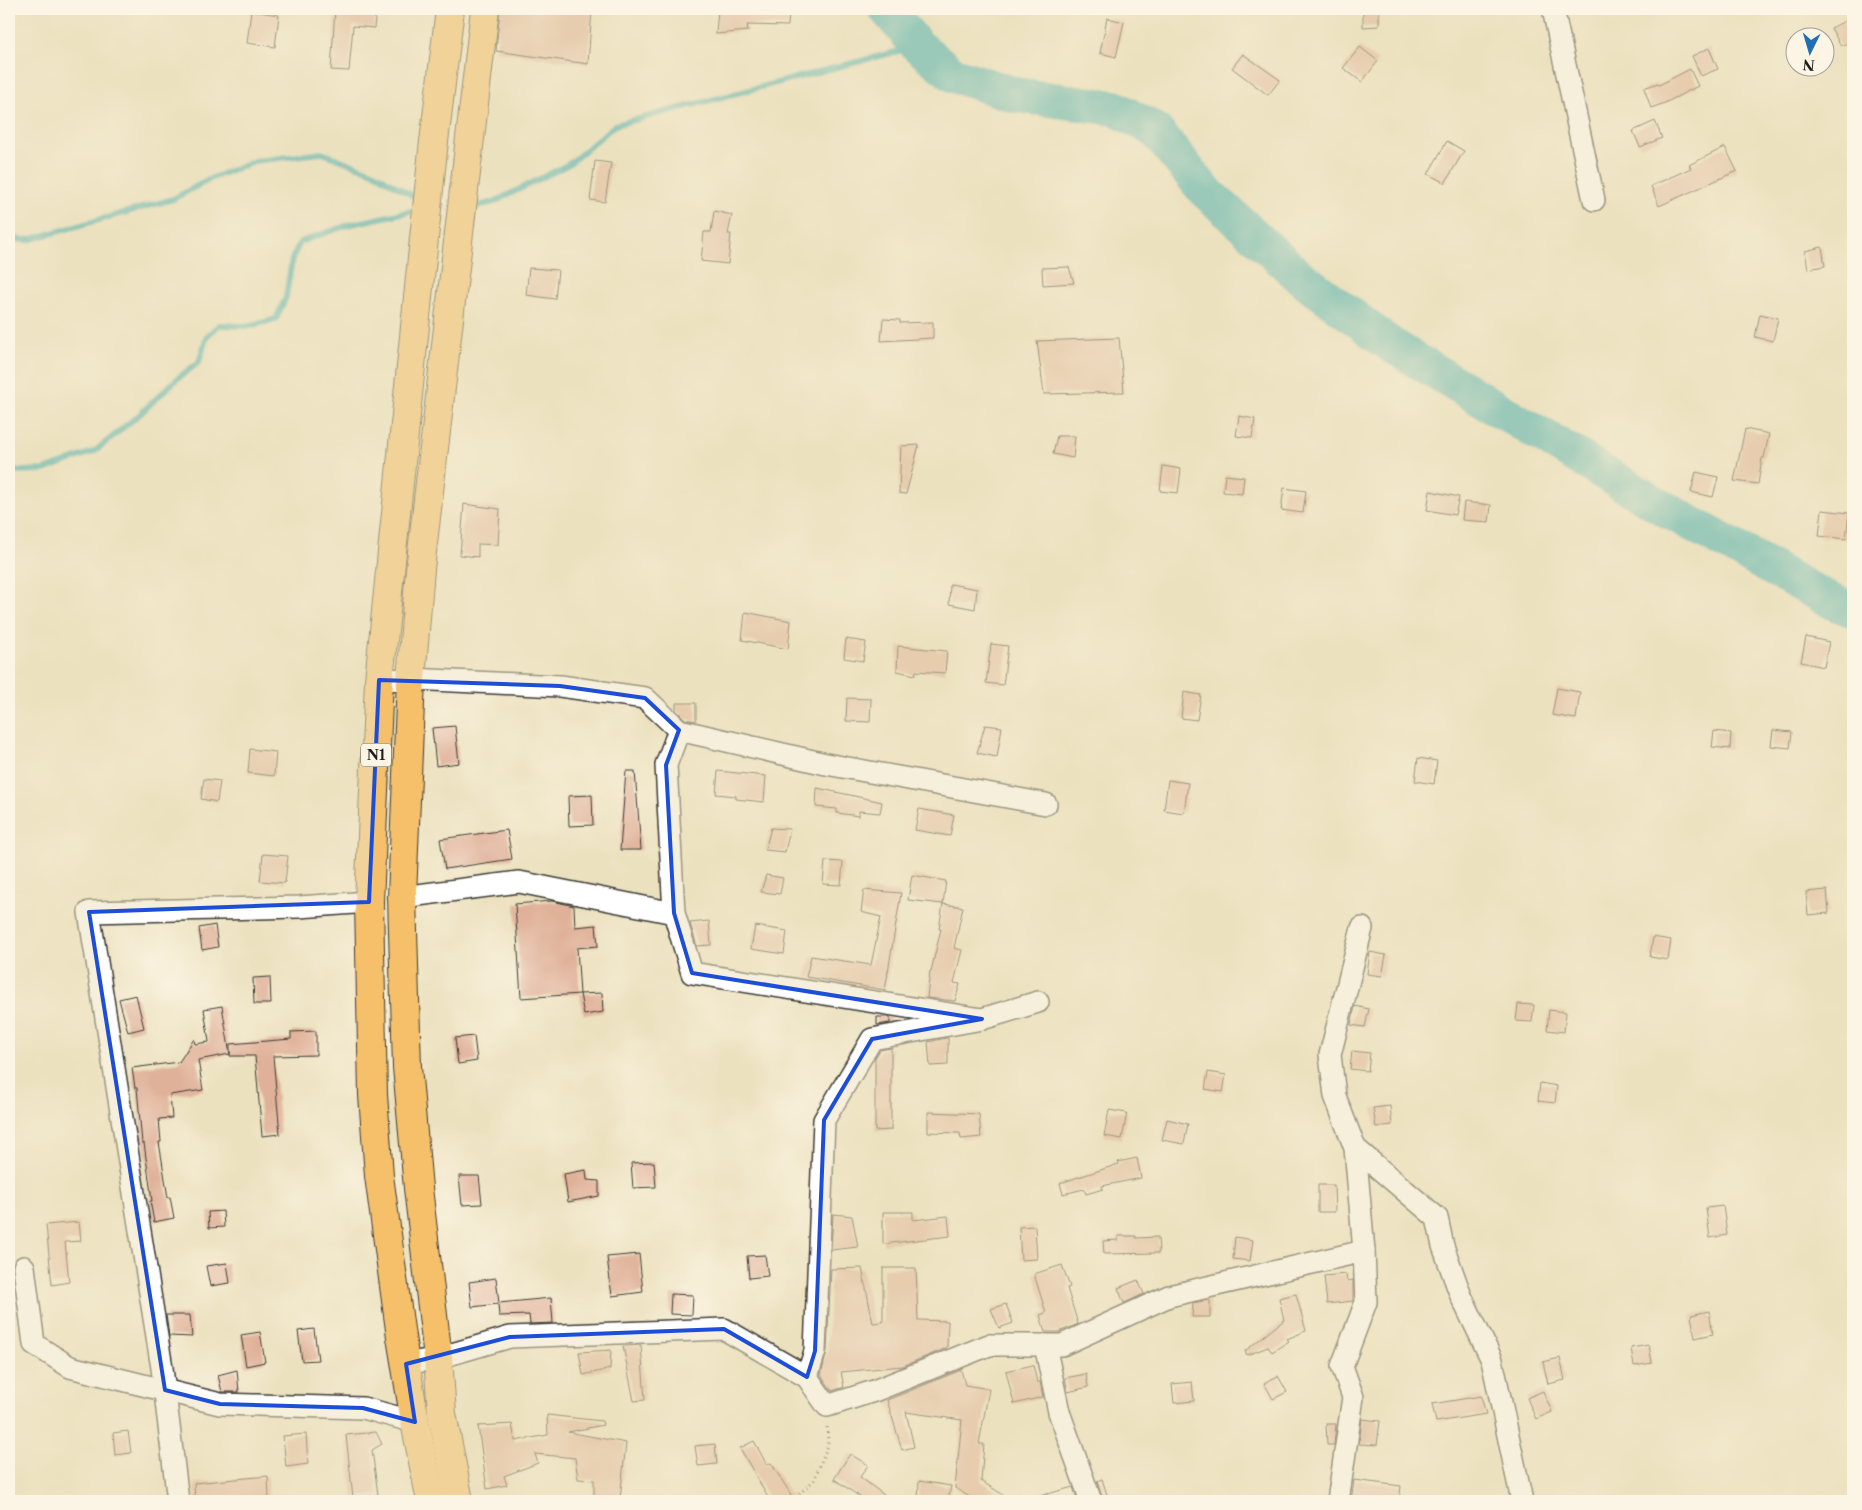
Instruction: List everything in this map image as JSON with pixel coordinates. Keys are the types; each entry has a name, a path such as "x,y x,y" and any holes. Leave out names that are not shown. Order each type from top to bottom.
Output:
{"main road":[{"name":"N1","path":"431,1501 415,1422 379,1176 373,1095 370,902 379,680 433,150 450,9"},
{"name":"N1","path":"459,1501 442,1414 438,1358 418,1188 407,1067 402,897 411,679 420,568 485,9"}],"street":[{"path":"1553,9 1594,200"},
{"path":"379,680 411,679 560,686 645,698 679,730 826,764 1046,804"},
{"path":"679,730 666,765 674,913 692,974 982,1019"},
{"path":"402,897 518,882 674,913"},
{"path":"178,1501 165,1390 89,912 300,907 370,902"},
{"path":"1338,1501 1353,1397 1342,1366 1366,1302 1364,1251 1355,1148 1336,1096 1330,1055 1362,928"},
{"path":"807,1377 815,1351 824,1120 872,1038 982,1019 1038,1002"},
{"path":"1355,1148 1437,1218 1443,1246 1461,1296 1492,1360 1522,1501"},
{"path":"406,1364 438,1358 510,1337 724,1329 807,1377 827,1406 874,1391 989,1345 1062,1345 1169,1296 1364,1251"},
{"path":"24,1266 34,1344 70,1367 220,1404 363,1408 415,1422"},
{"path":"1045,1345 1059,1412 1091,1501"}],"path":[{"path":"792,1501 814,1480 828,1445 827,1406"}],"highlighted area":[{"path":"379,680 560,686 645,698 679,730 666,765 674,913 692,973 982,1019 872,1039 824,1120 815,1351 807,1377 724,1329 510,1337 406,1364 415,1422 363,1408 220,1404 165,1390 89,912 369,902"}],"building":[{"path":"335,9 376,9 374,28 353,26 349,71 331,70"},
{"path":"500,9 592,9 588,64 496,51"},
{"path":"718,9 789,9 788,26 747,25 748,31 716,34"},
{"path":"1363,9 1379,9 1379,26 1363,27"},
{"path":"251,11 279,15 275,47 247,43"},
{"path":"1853,17 1853,40 1841,46 1834,33 1834,28 1831,28"},
{"path":"1107,18 1124,22 1116,57 1100,53"},
{"path":"1360,47 1378,61 1362,82 1343,68"},
{"path":"1709,48 1718,69 1701,76 1692,56"},
{"path":"1243,54 1280,80 1268,95 1232,68"},
{"path":"1690,69 1698,86 1651,108 1644,88 1658,83 1659,85"},
{"path":"1655,121 1662,138 1640,147 1633,131"},
{"path":"1447,141 1464,151 1445,183 1428,174"},
{"path":"1725,147 1737,171 1659,206 1651,186 1691,168 1689,165"},
{"path":"595,161 611,163 605,202 590,200"},
{"path":"714,211 732,215 728,234 731,234 728,264 701,261 704,232 711,232"},
{"path":"1822,247 1825,266 1808,269 1805,251"},
{"path":"1069,267 1074,283 1043,285 1042,268"},
{"path":"529,268 558,270 555,299 526,295"},
{"path":"1760,314 1778,318 1773,341 1755,337"},
{"path":"883,319 900,320 900,323 933,322 933,338 881,341"},
{"path":"1119,338 1124,392 1044,394 1037,341"},
{"path":"1239,416 1255,419 1252,438 1236,436"},
{"path":"1745,429 1769,434 1764,458 1762,458 1758,484 1734,481"},
{"path":"1057,436 1075,436 1073,458 1053,454"},
{"path":"919,445 906,494 899,493 901,446"},
{"path":"1163,466 1181,469 1178,493 1160,491"},
{"path":"1696,472 1718,477 1713,497 1691,492"},
{"path":"1225,475 1244,477 1242,494 1223,492"},
{"path":"1284,488 1306,491 1303,513 1281,510"},
{"path":"1430,491 1459,497 1455,515 1427,510"},
{"path":"1464,502 1491,505 1489,522 1462,520"},
{"path":"464,504 500,509 498,545 478,544 478,557 460,555"},
{"path":"1822,510 1849,513 1846,539 1819,536"},
{"path":"950,584 977,589 975,609 949,604"},
{"path":"745,612 791,621 788,649 742,640"},
{"path":"1806,637 1829,642 1824,667 1801,662"},
{"path":"846,639 866,642 863,661 844,658"},
{"path":"991,644 1008,646 1003,685 986,683"},
{"path":"898,646 947,651 945,673 916,671 915,675 897,671"},
{"path":"1557,688 1580,692 1576,719 1552,715"},
{"path":"1184,692 1201,695 1197,720 1181,718"},
{"path":"847,698 871,699 870,722 846,721"},
{"path":"676,703 696,703 696,721 685,719 676,710"},
{"path":"985,725 1002,727 997,757 977,753"},
{"path":"455,726 459,763 436,766 432,728"},
{"path":"1773,730 1792,732 1790,748 1771,746"},
{"path":"1714,731 1731,733 1730,749 1712,747"},
{"path":"250,749 276,752 274,776 248,773"},
{"path":"1418,758 1437,761 1434,784 1415,781"},
{"path":"626,771 635,771 641,850 620,850"},
{"path":"718,771 766,776 764,802 736,799 736,796 716,794"},
{"path":"204,779 220,781 217,802 201,799"},
{"path":"1168,780 1188,783 1184,813 1164,810"},
{"path":"817,788 882,802 880,813 859,811 859,816 837,813 837,809 816,807"},
{"path":"592,795 593,825 569,826 568,796"},
{"path":"919,809 954,815 950,836 915,830"},
{"path":"771,828 790,829 785,852 765,850"},
{"path":"507,830 512,859 445,869 440,839"},
{"path":"263,854 288,856 285,883 260,881"},
{"path":"825,861 843,862 841,885 823,884"},
{"path":"766,875 783,878 780,894 761,892"},
{"path":"912,875 946,881 943,904 908,900"},
{"path":"864,890 901,893 885,990 806,977 811,956 871,965 881,917 861,912"},
{"path":"1827,890 1829,913 1808,915 1806,892"},
{"path":"552,901 574,906 575,927 596,925 598,946 577,948 580,994 521,998 515,904"},
{"path":"943,904 963,907 954,948 962,950 954,983 960,984 955,1001 927,998 930,971 941,929 939,929"},
{"path":"709,921 711,945 697,946 690,923"},
{"path":"215,925 218,947 202,950 199,928"},
{"path":"755,926 787,931 784,954 751,949"},
{"path":"1653,937 1671,940 1668,960 1650,957"},
{"path":"1370,952 1386,955 1382,976 1367,974"},
{"path":"270,977 271,1004 254,1004 253,978"},
{"path":"602,993 603,1012 584,1015 580,994"},
{"path":"136,995 144,1028 128,1032 119,999"},
{"path":"1518,1004 1534,1005 1532,1022 1516,1021"},
{"path":"222,1006 230,1054 198,1060 203,1090 170,1095 172,1118 159,1119 161,1142 159,1142 168,1198 170,1197 174,1218 154,1222 144,1143 142,1143 137,1088 135,1088 132,1068 179,1062 194,1039 195,1044 209,1042 204,1009"},
{"path":"1355,1006 1369,1009 1365,1027 1351,1025"},
{"path":"1549,1010 1566,1012 1564,1032 1547,1030"},
{"path":"877,1017 890,1017 890,1023 877,1025"},
{"path":"316,1031 316,1055 273,1056 280,1134 262,1136 255,1056 230,1056 230,1044 291,1039 291,1032"},
{"path":"474,1036 477,1061 458,1064 455,1038"},
{"path":"948,1038 948,1065 930,1066 928,1042"},
{"path":"891,1048 891,1130 875,1131 875,1058 880,1050"},
{"path":"1352,1051 1370,1053 1368,1071 1350,1069"},
{"path":"1208,1072 1226,1075 1223,1092 1205,1089"},
{"path":"1540,1083 1557,1086 1555,1103 1538,1101"},
{"path":"1390,1106 1392,1125 1376,1127 1373,1108"},
{"path":"1109,1110 1127,1113 1122,1139 1104,1136"},
{"path":"928,1112 979,1114 981,1137 961,1139 960,1133 928,1132"},
{"path":"1167,1119 1188,1124 1184,1144 1162,1140"},
{"path":"1137,1158 1141,1178 1102,1186 1103,1189 1086,1194 1084,1189 1063,1194 1060,1183 1119,1164 1118,1162"},
{"path":"654,1162 656,1187 633,1188 631,1163"},
{"path":"586,1170 587,1180 599,1181 599,1196 568,1202 564,1174"},
{"path":"459,1176 479,1176 482,1204 462,1205"},
{"path":"1318,1185 1334,1185 1335,1212 1318,1212"},
{"path":"1723,1206 1727,1235 1710,1238 1706,1208"},
{"path":"223,1211 224,1227 209,1228 208,1212"},
{"path":"883,1212 913,1212 913,1220 948,1216 950,1236 883,1244"},
{"path":"833,1214 852,1216 858,1247 831,1250"},
{"path":"79,1222 81,1241 65,1242 69,1282 52,1285 46,1225"},
{"path":"1035,1226 1037,1259 1021,1260 1019,1227"},
{"path":"1118,1236 1136,1236 1136,1238 1158,1237 1159,1253 1104,1254 1103,1241 1118,1240"},
{"path":"1235,1237 1253,1240 1250,1261 1233,1259"},
{"path":"639,1254 643,1292 612,1296 607,1257"},
{"path":"765,1255 768,1276 749,1278 747,1256"},
{"path":"227,1263 230,1283 210,1286 206,1266"},
{"path":"1062,1265 1070,1287 1067,1288 1078,1324 1059,1332 1045,1332 1040,1315 1046,1313 1034,1274"},
{"path":"862,1268 873,1323 883,1322 883,1268 916,1268 918,1320 948,1321 947,1348 903,1366 841,1372 844,1387 832,1391 821,1375 827,1351 831,1269"},
{"path":"1346,1274 1347,1281 1353,1280 1353,1301 1327,1304 1324,1276"},
{"path":"496,1278 499,1303 551,1298 553,1323 530,1324 529,1315 499,1316 498,1304 472,1307 469,1282"},
{"path":"1138,1280 1144,1294 1124,1303 1118,1288"},
{"path":"671,1294 693,1295 692,1315 670,1314"},
{"path":"1296,1294 1306,1331 1287,1339 1289,1341 1272,1352 1268,1347 1247,1355 1245,1351 1284,1320 1279,1298"},
{"path":"1210,1300 1210,1317 1192,1317 1193,1303"},
{"path":"1006,1304 1013,1323 999,1328 991,1309"},
{"path":"1709,1311 1713,1334 1695,1338 1691,1315"},
{"path":"166,1315 190,1315 192,1337 169,1336"},
{"path":"314,1329 318,1360 302,1361 298,1331"},
{"path":"260,1332 265,1362 246,1366 241,1335"},
{"path":"641,1345 645,1400 634,1401 623,1346"},
{"path":"1649,1345 1652,1363 1634,1366 1631,1348"},
{"path":"611,1350 610,1369 583,1375 579,1352"},
{"path":"1560,1358 1565,1380 1548,1384 1543,1362"},
{"path":"1033,1365 1037,1382 1040,1382 1043,1397 1014,1404 1006,1371"},
{"path":"237,1370 239,1392 222,1392 218,1375"},
{"path":"961,1370 965,1385 989,1389 979,1444 984,1444 981,1481 1013,1501 976,1501 955,1488 962,1420 906,1412 914,1447 902,1450 887,1400"},
{"path":"1086,1374 1088,1387 1068,1392 1065,1378"},
{"path":"1278,1376 1287,1392 1273,1399 1264,1383"},
{"path":"1192,1382 1194,1401 1174,1403 1172,1384"},
{"path":"1543,1391 1552,1412 1536,1419 1527,1398"},
{"path":"1481,1396 1486,1414 1436,1422 1432,1404"},
{"path":"547,1415 602,1421 603,1425 568,1432 626,1443 620,1499 594,1499 594,1480 578,1479 575,1458 535,1454 538,1463 504,1476 507,1485 487,1489 478,1426 512,1424 515,1441 548,1435"},
{"path":"1362,1419 1380,1421 1377,1445 1359,1444"},
{"path":"1326,1424 1336,1424 1334,1445 1327,1445"},
{"path":"128,1431 131,1453 115,1455 113,1433"},
{"path":"376,1432 382,1444 372,1450 378,1495 353,1498 346,1435"},
{"path":"306,1434 308,1464 286,1467 283,1436"},
{"path":"754,1441 767,1465 771,1463 795,1501 770,1501 740,1448"},
{"path":"715,1444 717,1464 698,1466 695,1446"},
{"path":"850,1454 868,1465 860,1477 892,1501 866,1501 834,1479"},
{"path":"268,1476 269,1501 195,1501 194,1483"},
{"path":"1102,1479 1109,1501 1103,1501 1097,1481"},
{"path":"1354,1480 1401,1486 1399,1501 1351,1501"},
{"path":"919,1481 951,1486 948,1501 918,1501"},
{"path":"1073,1487 1078,1501 1041,1501 1040,1496"}],"waterway":[{"path":"886,9 918,46 954,75 1016,95 1115,108 1155,130 1205,191 1299,276 1391,345 1658,505 1833,602 1853,610"},
{"path":"470,208 494,202 569,164 615,125 918,46"},
{"path":"9,239 28,240 173,199 212,178 255,161 322,153 373,172 416,198 420,203"},
{"path":"9,469 19,471 44,470 95,451 199,362 207,336 219,325 250,326 276,319 286,297 292,259 300,242 348,225 421,209"}]}
